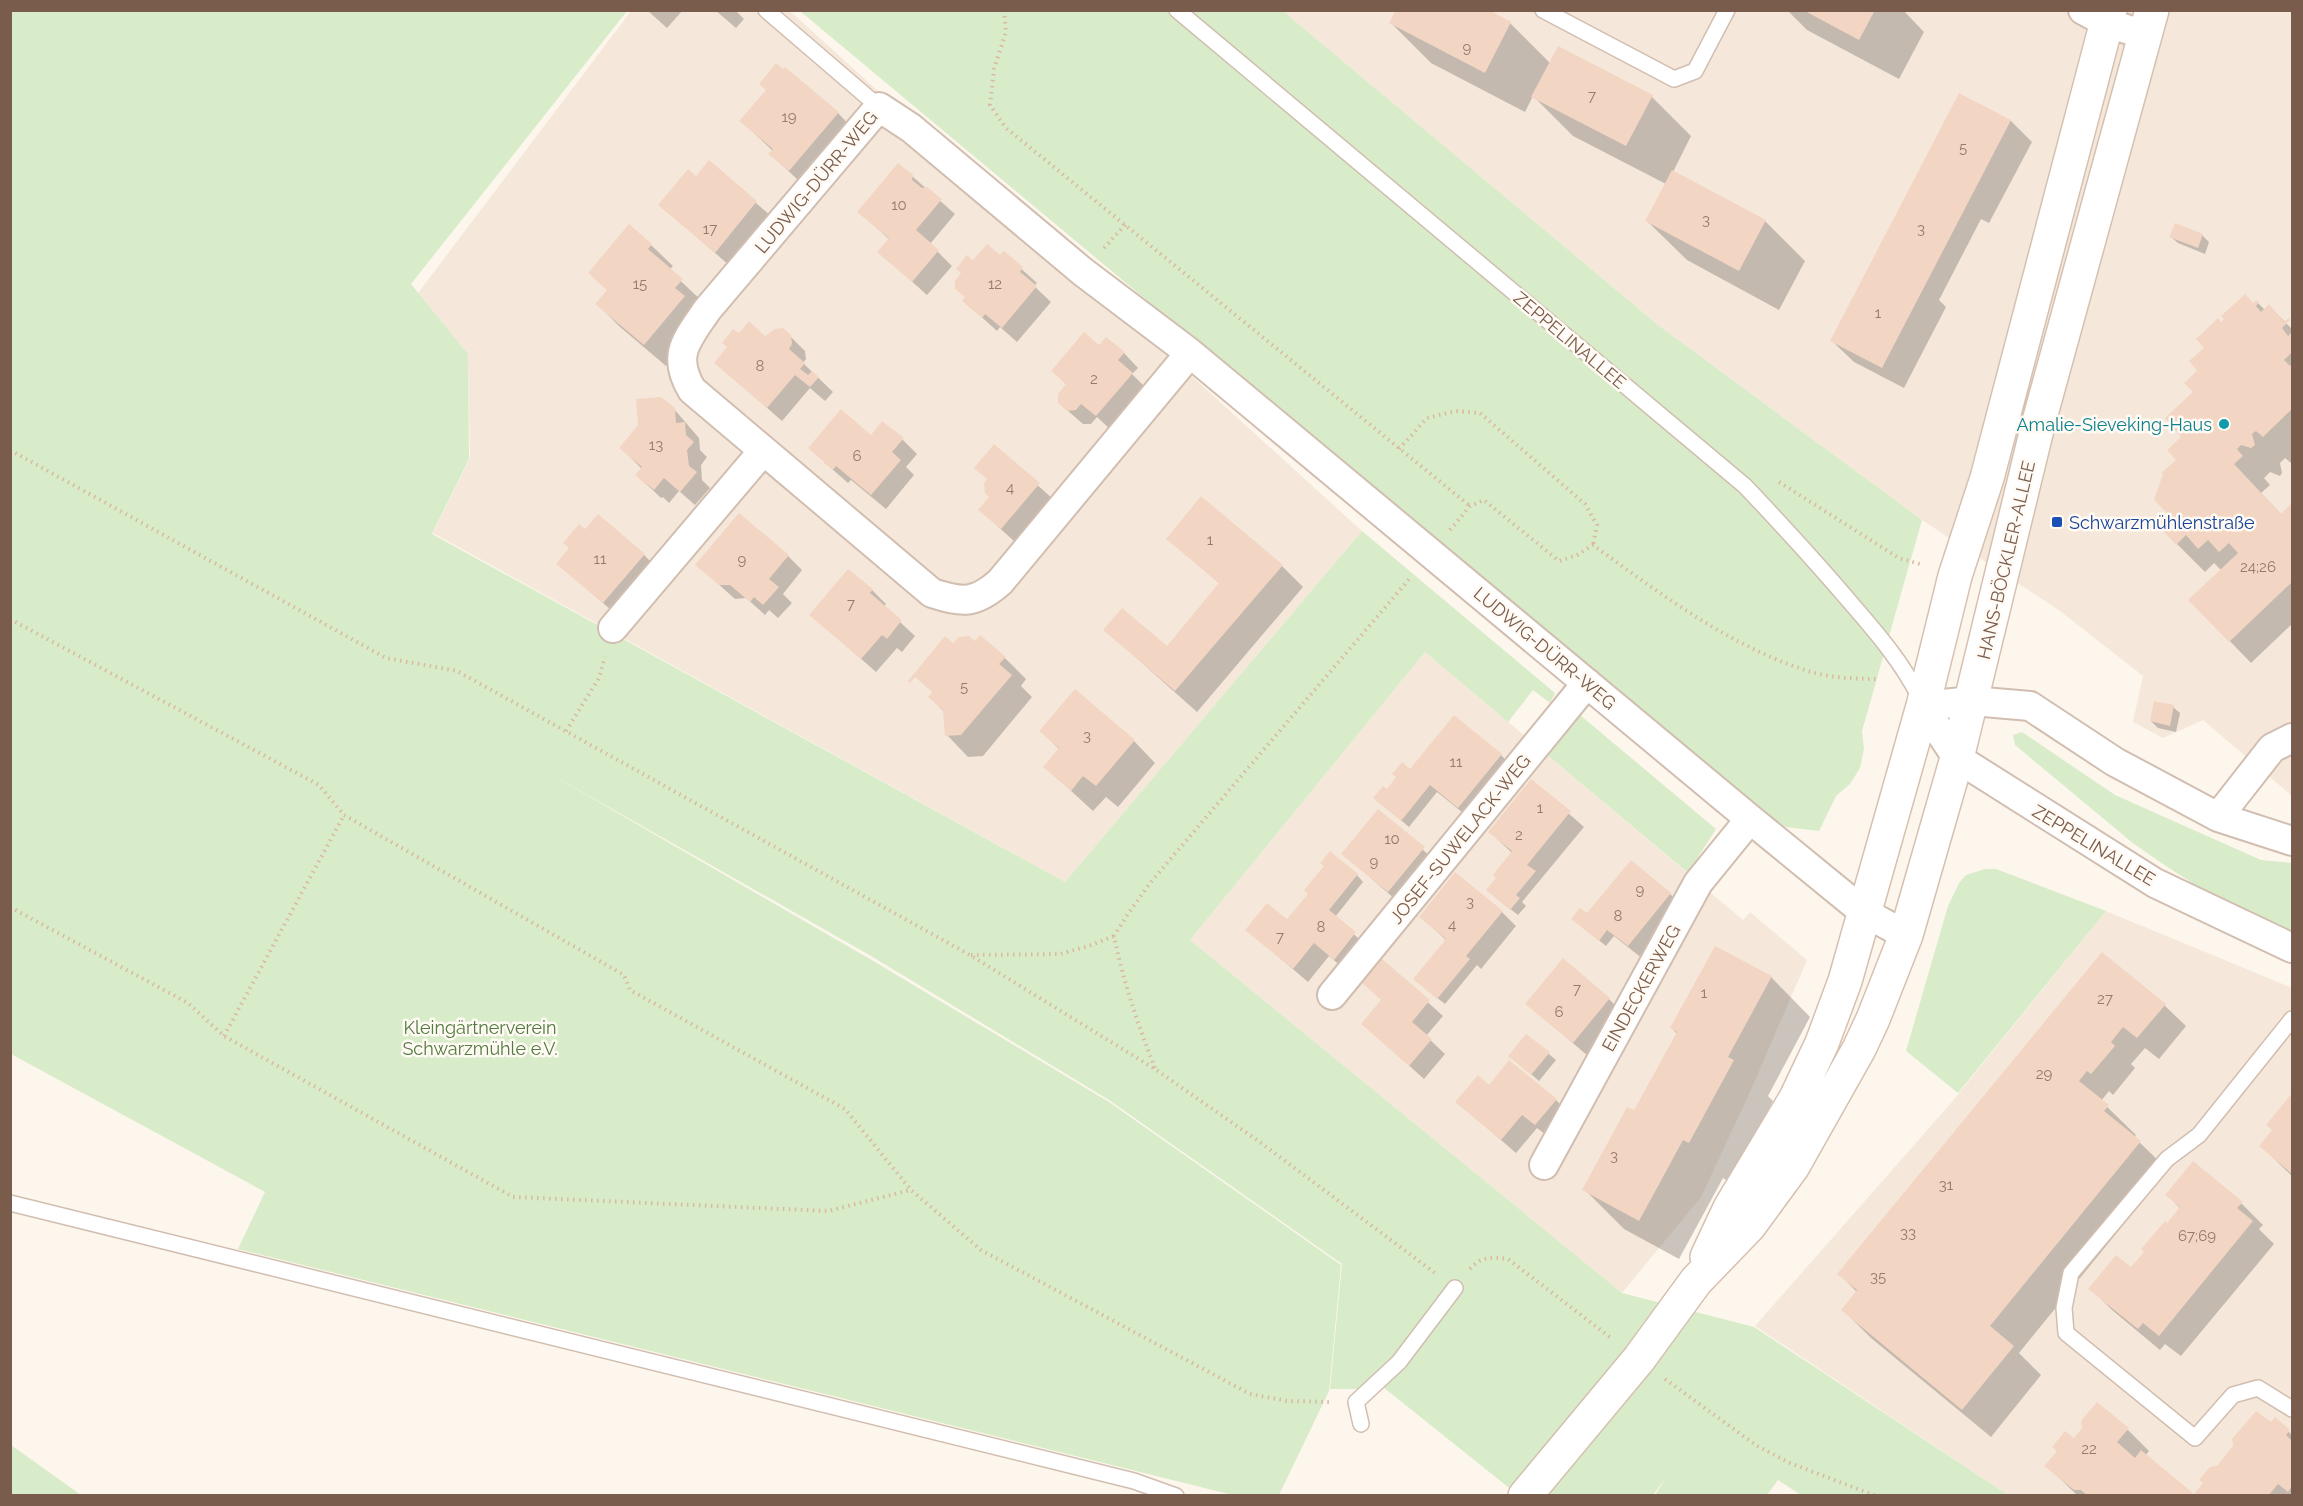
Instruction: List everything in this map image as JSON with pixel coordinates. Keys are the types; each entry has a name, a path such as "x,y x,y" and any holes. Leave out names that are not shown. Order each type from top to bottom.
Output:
{"street":[{"path":"2100,15 2149,23"},
{"name":"HANS-BÖCKLER-ALLEE","path":"1865,913 1917,692 1987,478 2100,15"},
{"name":"HANS-BÖCKLER-ALLEE","path":"1906,935 1972,701 2038,425 2149,23"},
{"name":"LUDWIG-DÜRR-WEG","path":"1190,353 1000,582 986,594 969,601 955,601 932,593 692,390 682,366 682,353 686,341 708,310 879,107 911,128 1083,272 1190,353 1865,913 1906,935"},
{"path":"613,628 763,451"},
{"name":"JOSEF-SUWELACK-WEG","path":"1332,995 1587,683"},
{"path":"1917,692 1972,701 2030,706 2115,762 2218,817 2292,841"},
{"name":"ZEPPELINALLEE","path":"1917,692 1957,758 2155,883 2292,948"},
{"path":"2218,817 2272,748 2292,738"},
{"name":"EINDECKERWEG","path":"1544,1165 1698,883 1750,819"},
{"path":"1696,1281 1730,1208 1796,1098 1822,1043 1845,981 1865,913"},
{"path":"1526,1496 1639,1359 1696,1281 1749,1226 1793,1166 1859,1049 1906,935"}],"lane":[{"path":"766,10 879,107"},
{"name":"ZEPPELINALLEE","path":"1177,10 1745,486 1807,551 1880,636 1917,692"},
{"path":"1543,10 1674,79 1695,72 1727,10"},
{"path":"2291,1024 2199,1135 2167,1159 2071,1273 2064,1308 2066,1333 2194,1438 2233,1395 2258,1388 2292,1409"},
{"path":"10,1203 1134,1481 1176,1496"},
{"path":"1361,1424 1356,1402 1399,1362 1455,1288"}],"path":[{"path":"1004,10 1006,32 994,69 990,105 1006,128 1470,506"},
{"path":"970,955 1060,954 1114,936 1150,884 1470,506 1484,500 1559,561 1577,555 1593,545 1596,525 1585,504 1480,413 1456,411 1427,418 1400,449"},
{"path":"10,450 386,658 457,671 970,955 1155,1069 1362,1216 1455,1288 1475,1264 1490,1256 1508,1259 1757,1446 1790,1463 1876,1496"},
{"path":"1745,486 1778,482 1899,558 1955,576"},
{"path":"1593,545 1670,602 1745,645 1803,670 1917,692"},
{"path":"10,619 319,785 344,815 624,975 630,990 845,1110 911,1190 981,1250 1250,1394 1287,1401 1356,1402"},
{"path":"566,731 599,678 613,628"},
{"path":"224,1036 344,815"},
{"path":"10,907 188,1003 224,1036 513,1197 828,1211 911,1190"},
{"path":"1114,936 1130,996 1155,1069"}],"shaded area":[{"path":"631,11 790,11 1362,531 1065,882 433,533 470,458 468,354 418,293"},
{"path":"1283,11 2292,11 2292,796 2203,720 2163,738 2133,722 2143,676 2060,611 1922,520 1658,325"},
{"path":"1425,652 1743,920 1750,912 1807,960 1750,1092 1701,1197 1622,1293 1190,940"},
{"path":"2106,911 2292,988 2292,1495 2008,1495 1755,1326 1951,1103"}],"green space":[{"name":"Kleingärtnerverein Schwarzmühle e.V.","path":"10,11 627,11 411,284 468,354 469,459 432,534 1065,882 1362,531 1555,693 1550,703 1533,690 1508,722 1425,652 1190,940 1622,1293 1754,1327 2008,1495 1801,1495 1778,1480 1767,1495 1655,1495 1666,1478 1653,1495 1518,1495 1373,1379 1365,1389 1330,1389 1342,1264 1109,1100 871,956 547,772 870,959 1109,1102 1341,1265 1329,1391 1279,1495 1233,1495 238,1249 265,1192 11,1054"},
{"path":"800,11 1283,11 1658,325 1922,520 1862,731 1864,749 1860,768 1850,784 1836,796 1819,831 1786,827 1760,812"},
{"path":"1580,715 1716,829 1688,873 1545,753 1574,718"},
{"path":"2022,732 2115,795 2261,860 2292,863 2292,931 2222,902 2134,844 2015,745 2013,735"},
{"path":"1985,869 1996,869 2106,911 1958,1093 1906,1051 1948,906 1959,883 1966,875"},
{"path":"11,1445 81,1495 11,1495"}],"building":[{"path":"1396,10 1489,10 1511,22 1485,73 1389,23"},
{"path":"1803,10 1875,10 1859,40"},
{"path":"1558,46 1653,95 1626,146 1531,97"},
{"path":"776,63 783,69 785,67 839,112 789,171 768,154 773,149 739,121 766,90 759,84"},
{"path":"1959,93 2011,120 1882,368 1830,341"},
{"path":"709,160 757,201 715,253 658,205 688,169 696,176"},
{"path":"898,163 913,175 912,180 922,188 927,187 942,199 916,230 939,250 912,282 877,252 889,238 857,212"},
{"path":"1672,170 1766,220 1739,271 1645,221"},
{"path":"2175,223 2203,234 2198,248 2169,237"},
{"path":"629,224 652,244 648,249 683,279 675,288 685,296 644,345 595,304 607,290 588,273"},
{"path":"987,244 1000,255 1004,251 1023,267 1020,272 1037,286 1002,328 985,314 982,318 962,301 965,297 955,289 955,281 961,273 956,269 967,255 973,260"},
{"name":"Amalie-Sieveking-Haus","path":"2245,294 2253,303 2257,300 2259,302 2256,306 2261,312 2269,304 2284,322 2289,318 2290,320 2282,328 2288,336 2291,333 2292,335 2292,352 2284,360 2290,366 2292,363 2292,409 2263,437 2256,431 2252,434 2255,445 2251,448 2241,445 2237,449 2243,456 2234,464 2281,514 2292,503 2292,582 2229,642 2188,600 2238,553 2229,543 2219,552 2208,540 2198,549 2186,535 2176,545 2156,523 2167,513 2154,500 2163,474 2161,473 2176,460 2167,450 2181,437 2165,418 2193,392 2184,383 2197,371 2189,361 2204,348 2196,339 2218,318 2221,322 2224,319 2221,316"},
{"path":"749,321 765,336 775,329 783,328 791,335 792,344 789,349 805,363 800,369 808,375 812,371 819,377 810,387 795,375 767,408 714,363 727,347 722,343 733,329 739,333"},
{"path":"1084,332 1099,345 1106,337 1125,352 1118,360 1133,373 1096,416 1081,404 1076,410 1067,411 1058,403 1058,394 1066,384 1051,371"},
{"path":"661,397 675,408 676,423 685,422 686,435 694,442 687,450 689,466 697,472 680,492 664,478 654,490 646,485 635,475 642,467 619,448 638,425 636,399"},
{"path":"841,409 871,435 882,421 904,438 892,452 901,460 871,495 836,466 833,470 808,448"},
{"path":"994,444 1040,483 1001,529 978,510 989,497 985,493 984,483 987,479 974,468"},
{"path":"1201,496 1283,565 1175,691 1103,630 1122,608 1167,646 1219,583 1166,539"},
{"path":"739,513 789,555 769,579 779,587 763,605 754,597 750,602 730,585 719,585 695,565"},
{"path":"598,514 645,554 603,603 556,564 569,548 563,543 579,524 585,529"},
{"path":"848,569 873,589 870,593 902,620 887,639 882,635 861,659 809,615"},
{"path":"980,635 1006,657 999,664 1012,675 961,735 945,736 943,710 928,697 932,692 915,677 910,683 908,681 945,636 953,643 959,637 969,636 975,641"},
{"path":"1075,689 1135,740 1096,786 1083,776 1071,791 1043,767 1059,748 1039,731"},
{"path":"2154,701 2174,705 2170,726 2150,721"},
{"path":"1454,715 1502,754 1458,808 1430,785 1401,821 1373,798 1383,786 1387,789 1396,777 1392,774 1402,762 1410,769"},
{"path":"1531,779 1571,811 1527,865 1536,871 1516,895 1520,898 1510,910 1486,890 1496,878 1493,875 1512,851 1488,832"},
{"path":"1378,809 1425,847 1388,892 1341,854"},
{"path":"1330,851 1358,874 1329,910 1356,932 1334,960 1314,943 1293,969 1245,930 1267,903 1287,919 1308,894 1304,890 1324,866 1320,863"},
{"path":"1631,860 1671,893 1628,946 1607,930 1599,941 1571,919 1580,908 1587,913"},
{"path":"1455,872 1503,911 1466,956 1470,959 1437,999 1413,979 1446,939 1419,917"},
{"path":"1715,946 1772,976 1728,1057 1734,1060 1689,1143 1683,1140 1639,1221 1582,1190 1627,1107 1634,1110 1677,1032 1670,1028"},
{"path":"2102,952 2166,1004 2137,1038 2123,1027 2111,1042 2115,1046 2091,1074 2087,1071 2079,1081 2109,1105 2104,1111 2141,1141 1990,1326 2014,1346 1962,1410 1841,1310 1857,1290 1837,1274"},
{"path":"1563,958 1610,998 1573,1043 1525,1004"},
{"path":"1382,959 1430,1000 1412,1022 1432,1039 1409,1066 1361,1024 1381,1000 1362,983"},
{"path":"1526,1034 1550,1052 1531,1075 1508,1056"},
{"path":"1509,1060 1557,1099 1535,1125 1522,1115 1501,1140 1455,1102 1478,1075 1489,1085"},
{"path":"2292,1093 2292,1174 2259,1146 2272,1130 2266,1125"},
{"path":"2193,1161 2243,1202 2237,1208 2253,1221 2159,1336 2143,1323 2138,1329 2088,1289 2116,1255 2131,1267 2144,1252 2141,1249 2180,1207 2165,1195"},
{"path":"2097,1402 2129,1428 2117,1442 2135,1458 2141,1450 2194,1494 2203,1483 2199,1480 2210,1467 2217,1466 2233,1446 2232,1439 2256,1411 2271,1422 2275,1417 2290,1430 2286,1435 2292,1441 2292,1486 2288,1492 2278,1484 2268,1496 2097,1496 2095,1494 2088,1496 2081,1490 2074,1490 2044,1466 2057,1451 2052,1447 2065,1431 2074,1438 2082,1428 2081,1421"}],"place":[{"name":"Amalie-Sieveking-Haus","path":"2224,424"},
{"name":"Schwarzmühlenstraße","path":"2057,522"}]}
